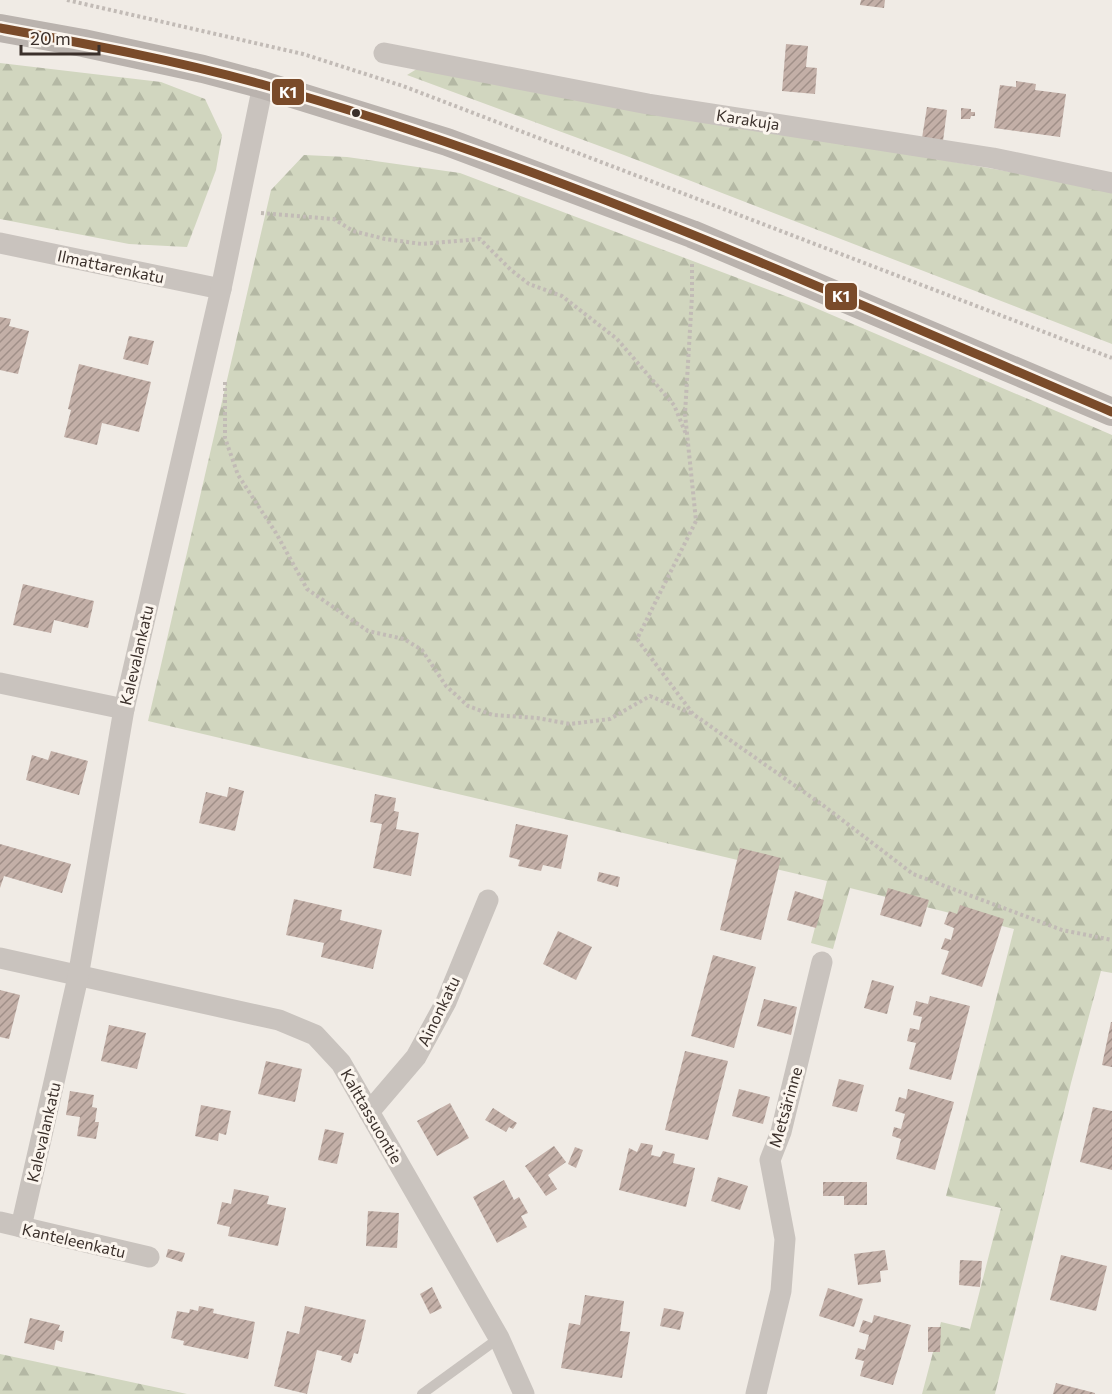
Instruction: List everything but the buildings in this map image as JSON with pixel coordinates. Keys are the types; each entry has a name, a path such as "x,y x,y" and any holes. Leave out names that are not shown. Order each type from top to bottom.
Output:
{"main road":[{"path":"0,28 203,69 263,85 447,142 692,234 1112,412"}],"street":[{"name":"Karakuja","path":"384,53 648,104 993,158 1112,183"},
{"name":"Kalevalankatu","path":"21,1227 78,977 124,709 221,289 263,85"},
{"name":"Ilmattarenkatu","path":"0,243 221,289"},
{"path":"0,682 124,709"},
{"name":"Ainonkatu","path":"369,1112 416,1057 446,1002 488,900"},
{"name":"Kalttassuontie","path":"0,958 279,1020 315,1035 341,1063 499,1338 524,1394"},
{"name":"Metsärinne","path":"756,1394 781,1291 785,1239 770,1160 781,1132 822,962"},
{"name":"Kanteleenkatu","path":"0,1222 149,1257"}],"lane":[{"path":"423,1394 499,1338"}],"path":[{"path":"67,0 303,54 403,86 1112,358"},
{"path":"237,211 334,219 353,231 413,243 480,239 511,270 529,284 562,296 617,339 674,405 688,437"},
{"path":"692,234 692,296 685,414 696,521 637,639 693,714"},
{"path":"225,381 225,438 238,475 276,533 307,589 368,631 404,639 422,651 446,686 468,706 493,715 537,718 570,724 610,718 650,696 693,714 824,806 913,874 1062,930 1112,940"}],"green space":[{"path":"0,63 161,82 205,99 222,135 216,170 187,247 129,244 0,219"},
{"path":"420,67 1112,190 1112,344 624,155 407,75"},
{"path":"304,155 347,157 460,173 804,303 1112,435 1112,973 1101,971 1071,1083 995,1394 922,1394 941,1322 970,1329 1001,1208 946,1196 1014,929 850,888 833,949 811,943 827,881 148,721 271,190"},
{"path":"0,1354 187,1394 0,1394"}],"transit line":[{"name":"K1","path":"0,28 131,53 229,75 370,117 478,153 691,234 1112,412"}]}
